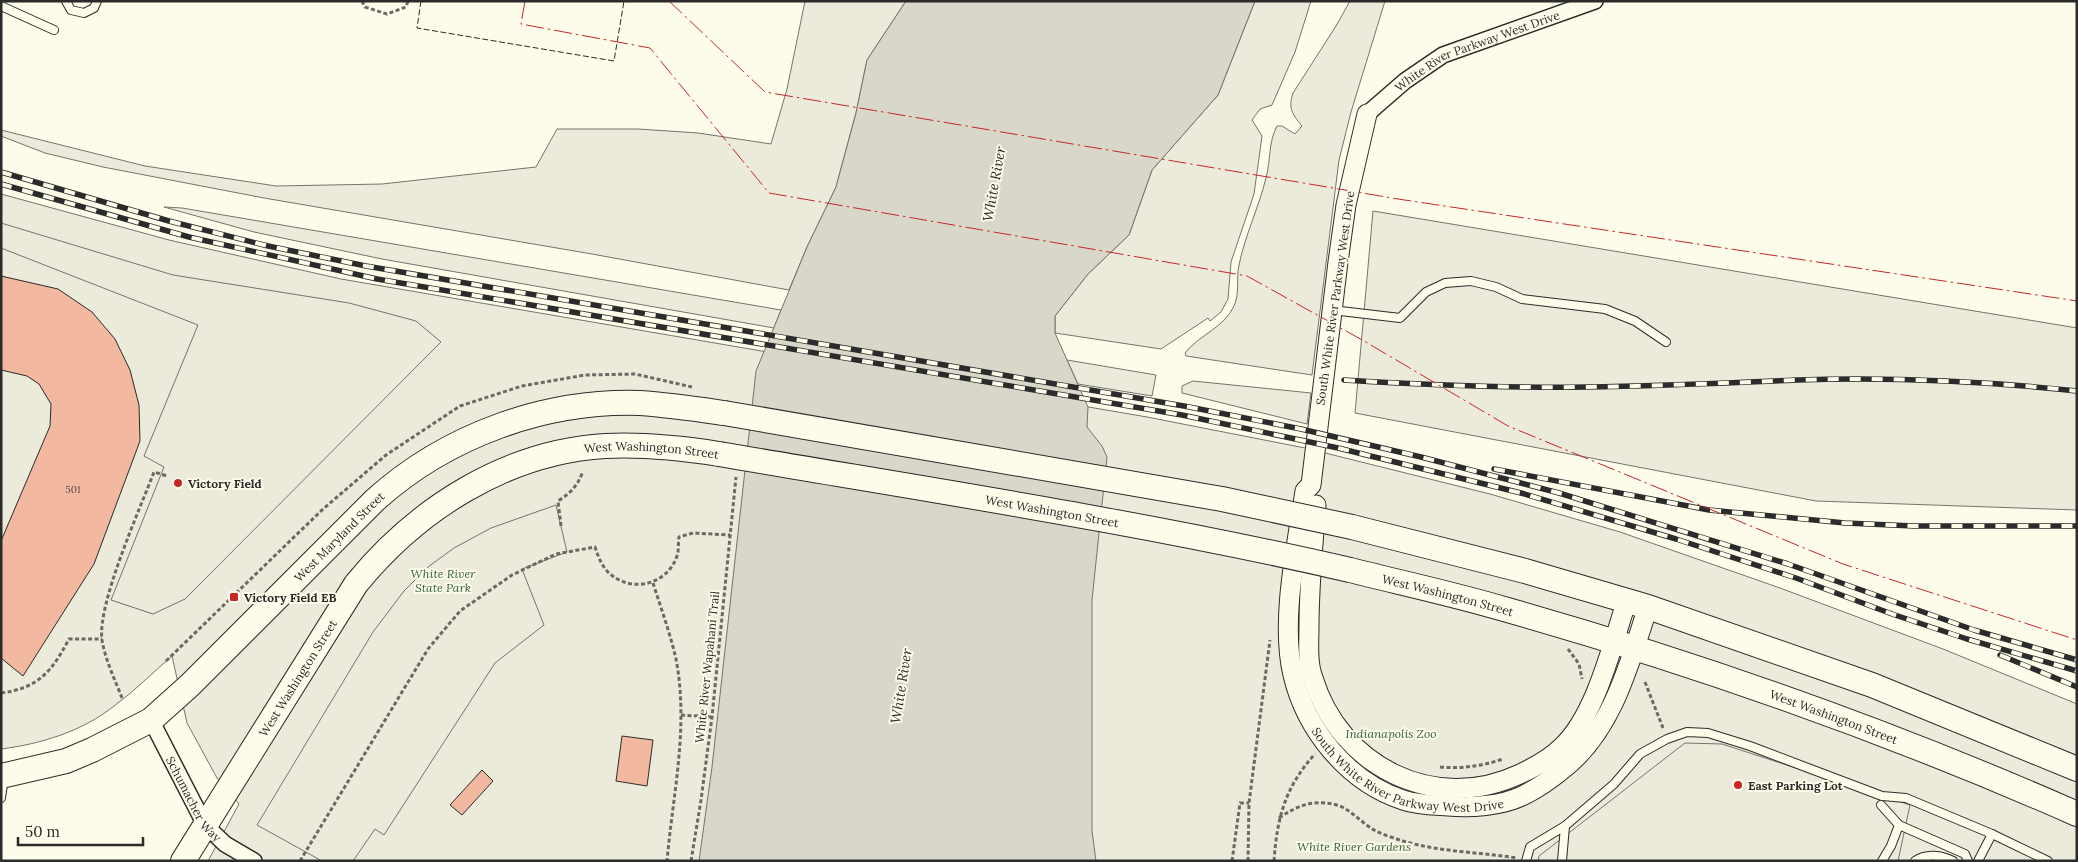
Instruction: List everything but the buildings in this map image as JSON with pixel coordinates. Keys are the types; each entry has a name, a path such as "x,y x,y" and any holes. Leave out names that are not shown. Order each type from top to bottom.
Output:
{"main road":[{"name":"West Maryland Street","path":"2,784 92,750 151,720 190,685 394,483 435,456 467,440 514,421 574,407 639,403 678,406 1222,499 1352,527 1525,571 1638,604"},
{"name":"West Washington Street","path":"183,861 356,584 388,547 433,509 475,484 505,471 534,460 567,452 603,446 642,445 684,448 1285,555 1503,608 1674,660 1862,726 2077,814"},
{"path":"1638,604 1872,685 2077,769"}],"street":[{"name":"White River Parkway West Drive","path":"1367,114 1405,81 1443,55 1596,1"},
{"name":"South White River Parkway West Drive","path":"1367,114 1346,205 1311,485 1305,491 1289,626 1292,674 1303,706 1316,730 1350,768 1367,781 1393,796 1413,803 1467,807 1492,804 1521,796 1570,764 1594,736 1616,698 1624,645 1638,604"},
{"name":"South White River Parkway West Drive","path":"1311,485 1317,492 1308,652 1312,677 1324,709 1342,734 1358,750 1379,766 1400,778 1442,788 1483,787 1538,766 1562,747 1583,720 1624,645"},
{"name":"Schumacher Way","path":"151,720 205,825 225,844 254,861"}],"lane":[{"path":"66,1 72,10 84,13 94,8 97,1"},
{"path":"1,6 54,30"},
{"path":"1332,310 1400,318 1426,292 1445,283 1471,281 1496,287 1522,299 1605,309 1635,321 1666,342"},
{"path":"1526,861 1530,847 1565,826 1614,784 1640,754 1667,739 1687,732 1708,734 1750,746 1882,796 1906,798 1992,834 2048,861"},
{"path":"1882,805 1900,825 1965,854 1968,861"},
{"path":"1882,861 1900,825"},
{"path":"1562,861 1565,826"},
{"path":"1978,861 1992,834"},
{"path":"1915,861 1919,858 1942,855 1953,861"}],"path":[{"path":"362,1 365,7 387,14 406,6 408,1"},
{"path":"561,526 558,501 568,495 579,483 584,471"},
{"path":"122,698 102,639 105,611 114,578 154,472 167,476"},
{"name":"White River Wapahani Trail","path":"691,861 702,800 712,717 736,475"},
{"path":"300,861 428,649 460,612 512,575 556,554 595,547 600,561 608,572 621,581 638,585 653,583 662,578 671,568 677,555 679,536 693,533 730,535"},
{"path":"653,583 676,660 681,715 679,768 667,861"},
{"path":"1248,861 1249,803 1270,638"},
{"path":"1,693 16,691 40,681 57,662 69,639 102,639"},
{"path":"1565,645 1579,664 1582,681"},
{"path":"1645,682 1663,730"},
{"path":"681,715 712,717"},
{"path":"1274,861 1279,819 1289,791 1325,742"},
{"path":"1432,767 1456,768 1489,764 1507,758"},
{"path":"1279,819 1297,806 1313,802 1333,804 1343,807 1375,830 1404,841 1443,849 1526,861"},
{"path":"1232,861 1240,803 1249,803"}],"green space":[{"path":"805,1 906,1 867,60 856,113 836,187 789,290 264,198 103,167 45,153 1,136 1,130 145,166 276,186 382,184 536,167 557,129 638,129 698,133 771,144 787,89"},
{"path":"1255,1 1311,1 1295,52 1272,105 1260,109 1252,120 1262,136 1254,194 1231,262 1228,299 1221,312 1210,321 1208,318 1161,349 1055,333 1055,316 1088,274 1129,235 1152,170 1218,95"},
{"path":"1350,1 1385,1 1351,112 1339,160 1312,375 1186,356 1185,353 1197,341 1218,326 1230,314 1234,306 1237,296 1239,265 1266,178 1274,132 1277,126 1282,126 1295,134 1302,126 1292,111 1293,93"},
{"name":"White River State Park","path":"1,194 169,240 341,279 1147,417 1305,448 1490,494 1620,532 1780,588 1943,649 2077,704 2077,861 208,861 239,804 217,778 187,723 172,656 137,688 89,723 46,740 1,749"},
{"path":"164,207 182,208 781,310 774,328 382,259 254,232"},
{"path":"1373,211 2077,328 2077,510 1816,501 1355,413"},
{"path":"1067,360 1156,375 1152,396 1078,384"},
{"path":"1193,381 1311,393 1307,424 1182,393 1182,386"}],"shaded area":[{"path":"1,223 173,275 349,303 416,321 441,342 185,599 153,614 111,600 164,467 144,456 198,325 1,248"},
{"path":"556,505 567,552 522,569 544,625 495,663 384,835 375,829 353,861 322,861 257,825 373,632 404,591 428,567 454,548 491,528"},
{"name":"East Parking Lot","path":"1685,743 1722,744 1910,805 1898,861 1538,861 1539,856"}],"water":[{"name":"White River","path":"906,1 1255,1 1218,95 1152,170 1129,235 1088,274 1055,316 1055,333 1088,407 1087,427 1102,446 1107,457 1092,600 1092,831 1096,861 699,861 712,767 756,371 807,247 836,187 856,113 867,60"}],"railway":[{"path":"1,172 169,221 268,246 366,266 1184,406 1301,429 1421,457 1559,493 1788,564 1974,630 2077,660"},
{"path":"1,184 189,237 377,279 1182,415 1338,448 1521,493 1676,539 1796,578 1892,614 1967,639 2077,671"},
{"path":"1344,380 1465,386 1555,387 1832,379 1902,380 1972,382 2077,391"},
{"path":"1494,469 1709,510 1845,523 1914,526 2077,526"},
{"path":"2000,655 2077,687"}],"fence":[{"path":"421,1 417,28 614,61 624,1"}],"power":[{"path":"525,1 521,24 650,48 769,193 1247,276 1364,341 1508,426 1843,564 2077,640"},
{"path":"669,1 765,92 1398,199 2077,301"}],"place":[{"name":"Victory Field","path":"178,483"},
{"name":"Victory Field EB","path":"234,597"},
{"name":"East Parking Lot","path":"1738,785"}],"park label":[{"name":"Indianapolis Zoo","path":"1391,733"},
{"name":"White River Gardens","path":"1354,846"}]}
